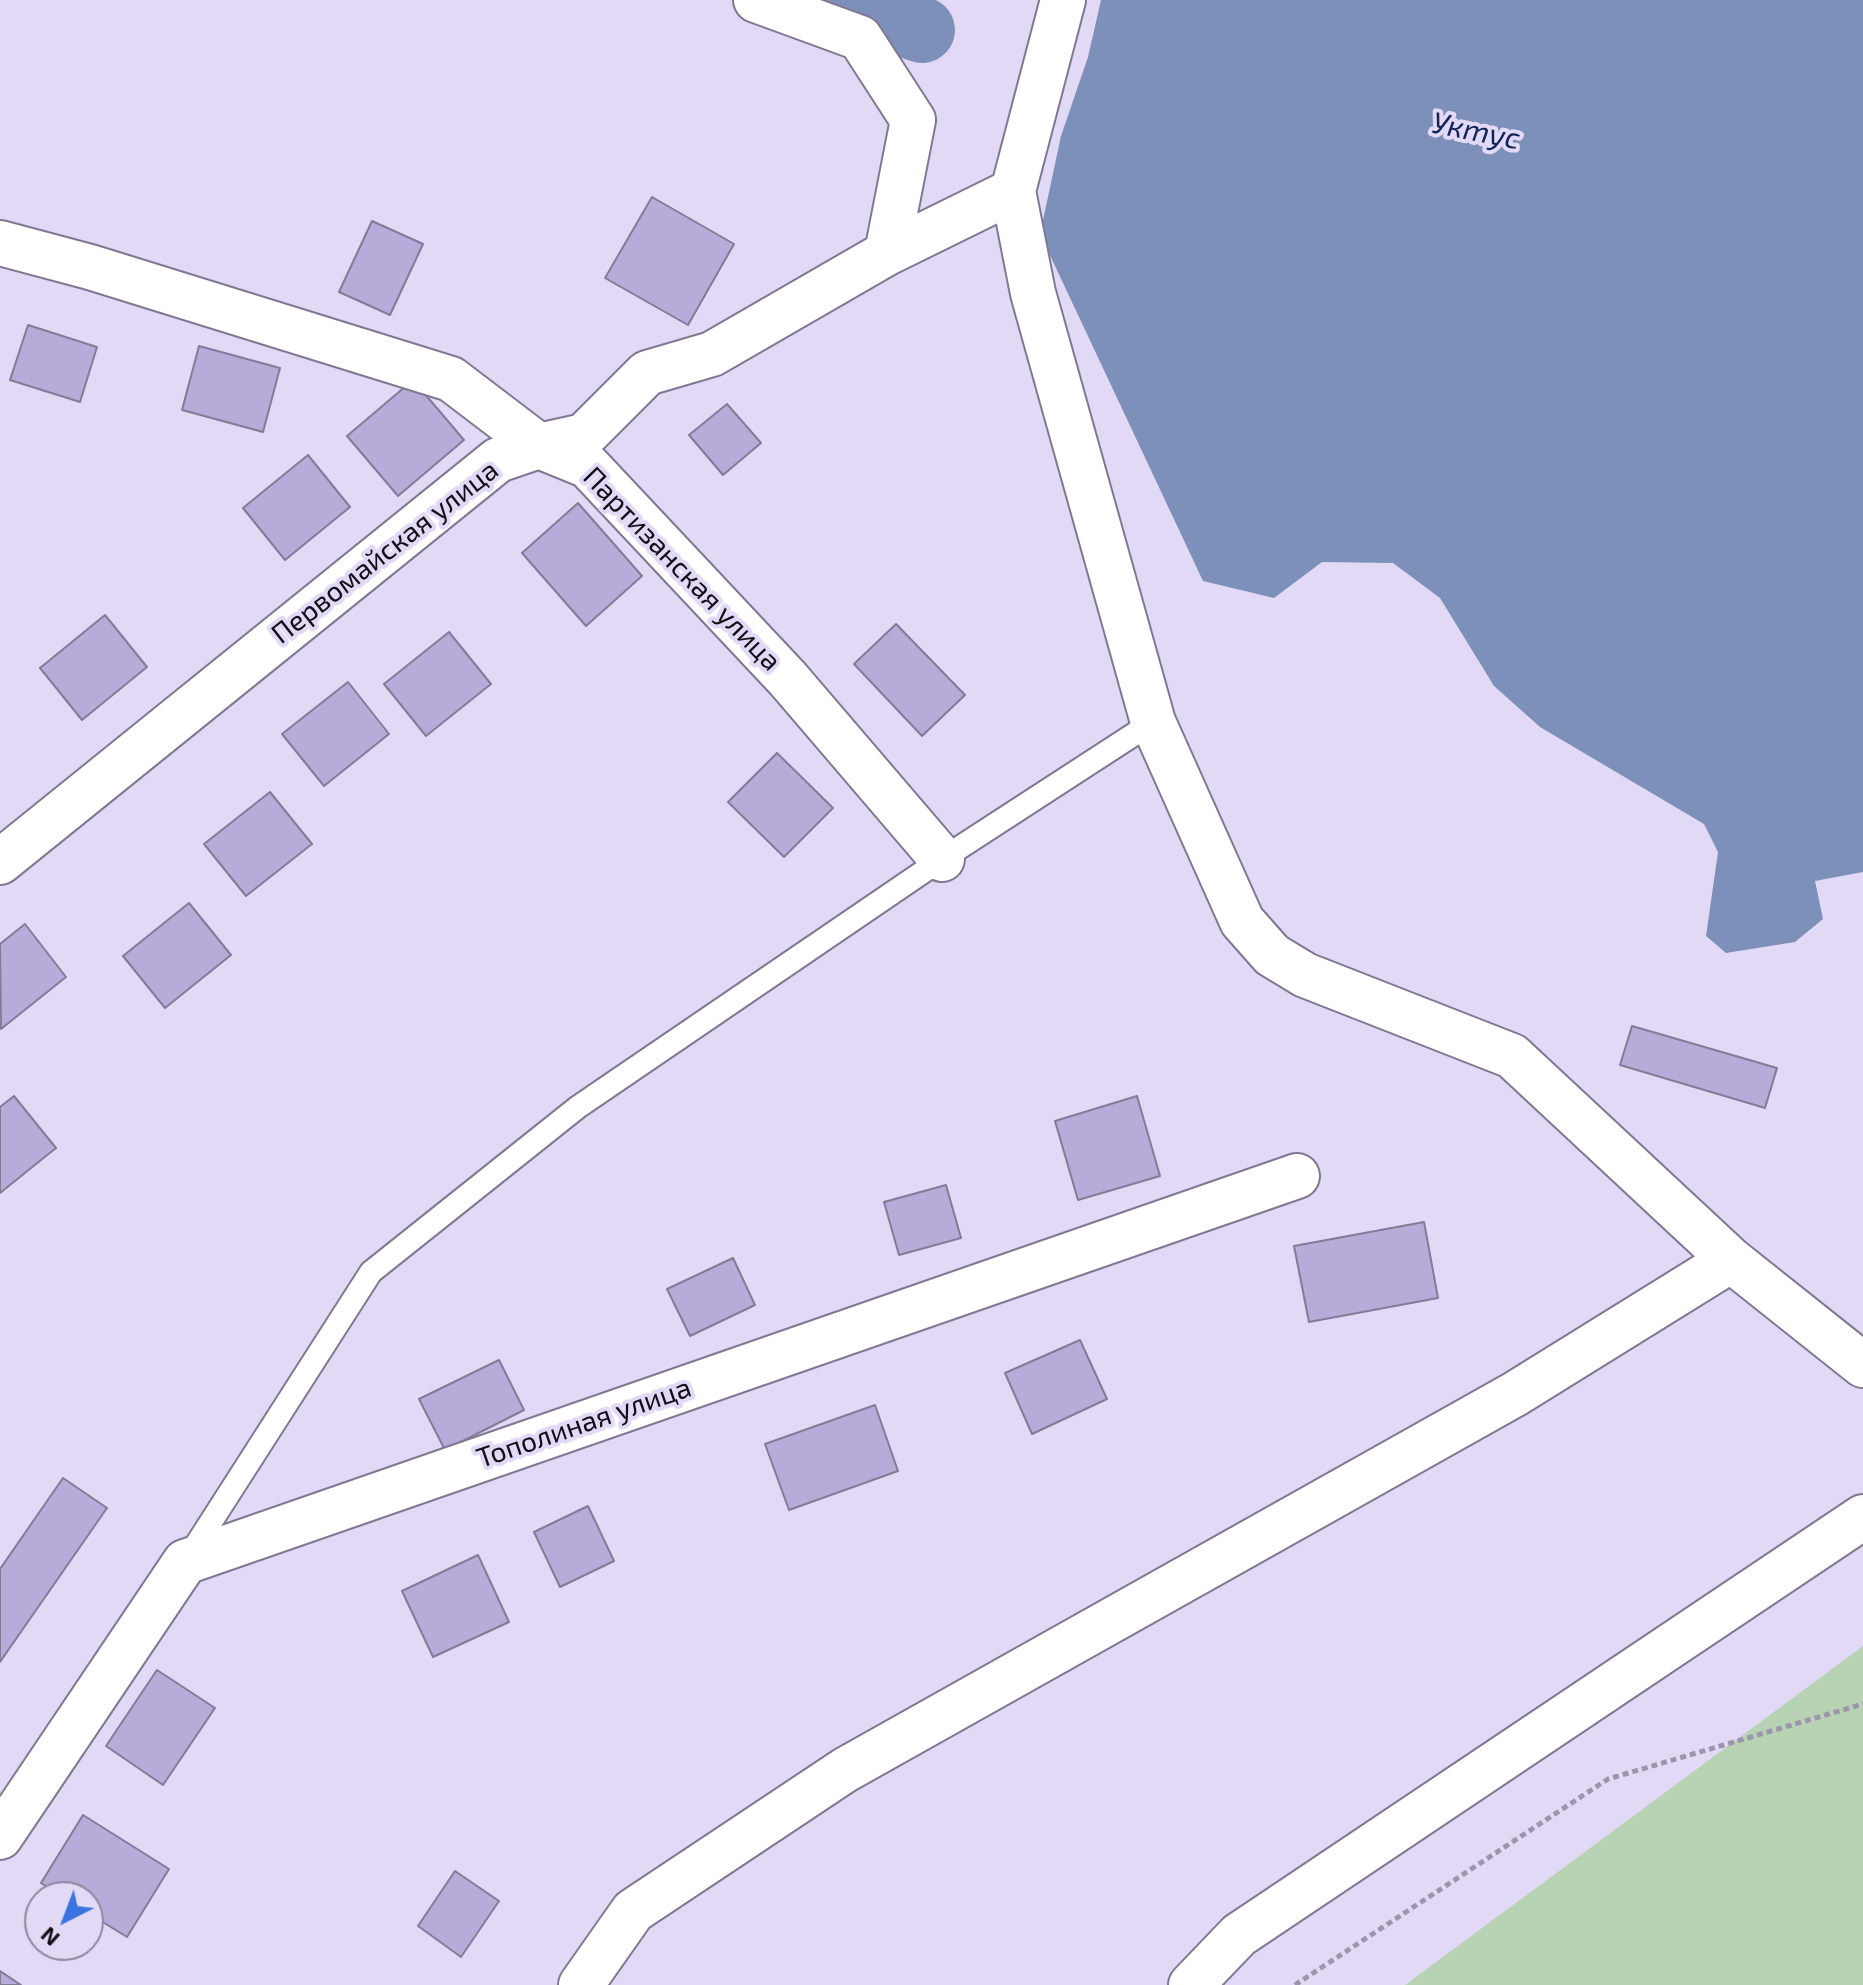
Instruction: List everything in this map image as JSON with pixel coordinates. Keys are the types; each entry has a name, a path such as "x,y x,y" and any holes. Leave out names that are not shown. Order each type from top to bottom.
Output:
{"street":[{"path":"756,0 860,38 913,120 887,253"},
{"path":"1063,0 1013,191 1033,293 1153,722 1242,921 1272,955 1305,975 1512,1056 1731,1260 1863,1365"},
{"name":"Первомайская улица","path":"0,862 498,460 539,446 584,436 647,373 712,354 887,253 1013,191"},
{"name":"Партизанская улица","path":"0,243 90,267 451,379 539,446 588,466 788,679 942,859"},
{"name":"Тополиная улица","path":"185,1562 1297,1176"},
{"path":"581,1985 633,1911 845,1770 1515,1394 1731,1260"},
{"path":"1191,1985 1239,1935 1863,1517"},
{"path":"0,1837 185,1562"}],"lane":[{"path":"185,1562 371,1272 578,1107 942,859 1153,722"}],"path":[{"path":"1295,1985 1608,1779 1863,1704"}],"green space":[{"path":"1863,1646 1863,1985 1405,1985"}],"water":[{"path":"1101,0 1863,0 1863,872 1815,881 1823,919 1795,942 1726,953 1706,936 1718,852 1704,824 1540,727 1494,686 1440,598 1393,563 1322,562 1274,598 1203,581 1040,234 1061,136 1088,57"}],"building":[{"path":"652,197 734,244 688,325 605,278"},
{"path":"372,221 423,244 390,315 339,292"},
{"path":"28,325 97,347 80,402 10,380"},
{"path":"199,346 280,368 263,432 182,410"},
{"path":"413,380 464,440 398,496 347,436"},
{"path":"727,404 761,443 723,475 689,435"},
{"path":"308,455 350,507 285,560 243,508"},
{"path":"578,503 642,576 586,626 522,553"},
{"path":"105,615 147,667 82,720 40,668"},
{"path":"896,624 965,695 922,736 854,664"},
{"path":"449,632 491,684 426,736 384,684"},
{"path":"348,682 389,734 324,786 282,734"},
{"path":"777,753 833,808 784,857 728,802"},
{"path":"270,792 312,844 246,896 204,844"},
{"path":"189,903 231,955 165,1008 123,956"},
{"path":"25,924 66,977 1,1029 0,944"},
{"path":"1632,1026 1777,1068 1765,1108 1620,1065"},
{"path":"14,1096 56,1148 0,1193 0,1107"},
{"path":"1137,1096 1160,1176 1078,1200 1055,1121"},
{"path":"946,1185 961,1238 899,1255 884,1202"},
{"path":"1424,1222 1438,1298 1309,1322 1294,1246"},
{"path":"733,1258 755,1305 690,1336 667,1289"},
{"path":"1080,1340 1107,1399 1032,1434 1005,1373"},
{"path":"499,1360 524,1410 445,1450 419,1399"},
{"path":"875,1405 898,1471 789,1510 765,1444"},
{"path":"63,1478 107,1508 0,1662 0,1569"},
{"path":"588,1506 614,1561 560,1587 534,1532"},
{"path":"478,1555 509,1622 433,1657 402,1591"},
{"path":"157,1670 215,1708 163,1785 106,1746"},
{"path":"83,1815 169,1869 127,1937 104,1923 104,1881 42,1881"},
{"path":"455,1871 499,1901 461,1957 418,1926"},
{"path":"0,1971 21,1985 0,1985"}],"waterway":[{"name":"Уктус","path":"832,0 922,30"}]}
